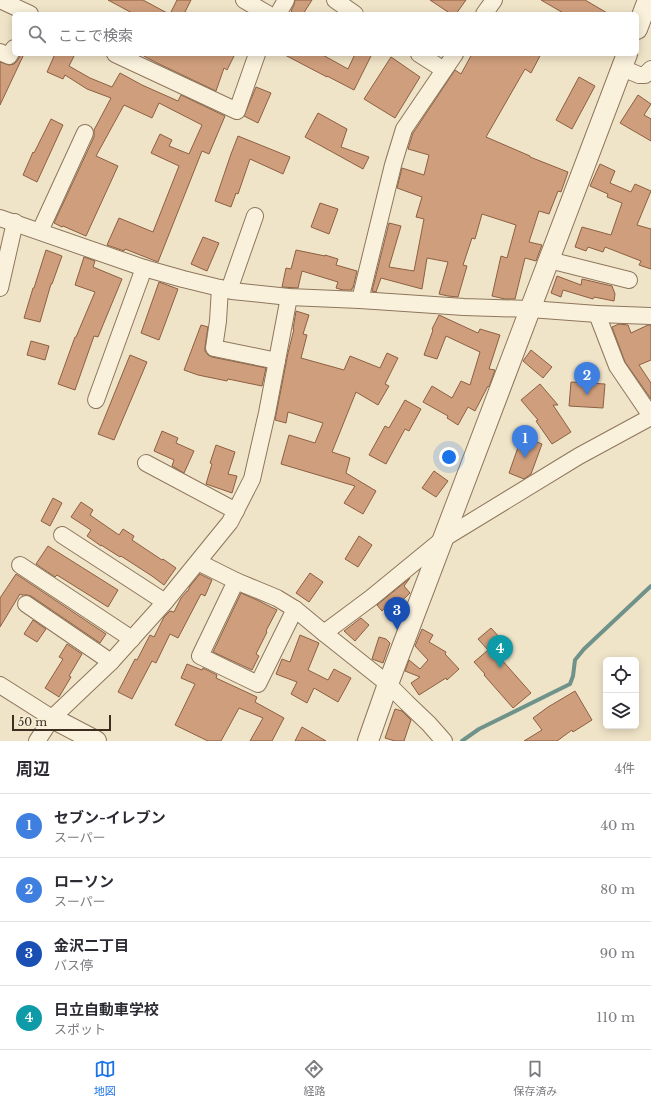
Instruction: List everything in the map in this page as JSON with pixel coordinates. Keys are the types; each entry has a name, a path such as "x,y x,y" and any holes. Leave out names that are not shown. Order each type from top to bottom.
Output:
{"street":[{"path":"0,0 26,12"},
{"path":"244,0 278,11"},
{"path":"335,0 352,12"},
{"path":"485,12 494,0"},
{"path":"639,24 648,0"},
{"path":"0,52 9,56 12,51"},
{"path":"119,56 237,111 255,56"},
{"path":"422,56 444,70"},
{"path":"360,300 393,165 404,128 454,56"},
{"path":"368,741 388,684 625,61 639,75 645,75 651,69"},
{"path":"40,231 85,133"},
{"path":"255,216 225,289 214,348 277,361"},
{"path":"0,288 7,220 144,268 225,289 290,297 651,316"},
{"path":"549,260 629,280"},
{"path":"96,400 144,268"},
{"path":"37,741 52,718 111,662 165,602 230,522 252,479 290,297"},
{"path":"324,634 443,539 579,456 651,416 617,366 597,314"},
{"path":"146,463 236,511"},
{"path":"62,535 165,602"},
{"path":"198,562 236,581 277,598 295,609 324,634 388,684 429,724 444,741"},
{"path":"20,565 132,639"},
{"path":"236,581 200,656 258,684 295,609"},
{"path":"26,604 111,662"},
{"path":"0,685 52,718 96,741"}],"building":[{"path":"108,0 143,0 165,12 130,12"},
{"path":"177,0 191,0 185,12 171,12"},
{"path":"295,0 312,0 304,12 292,12 291,11"},
{"path":"430,0 466,0 457,12 448,12"},
{"path":"541,0 585,0 606,12 562,12"},
{"path":"20,56 23,56 0,105 0,62 9,65 14,64"},
{"path":"54,56 74,56 69,66 90,78 112,87 120,73 142,85 178,101 181,95 225,116 209,154 202,151 158,262 125,249 124,251 107,245 119,218 153,232 179,166 151,153 160,134 172,140 169,146 189,154 202,125 159,103 152,118 124,105 96,156 118,166 86,236 54,223 94,137 94,130 111,98 87,89 65,75 63,79 47,72"},
{"path":"144,56 234,56 227,70 224,68 216,91"},
{"path":"287,56 325,56 348,69 354,56 371,56 354,90"},
{"path":"471,56 540,56 531,73 525,69 486,137 568,172 561,192 558,191 549,214 539,211 529,242 542,245 536,261 525,258 515,299 505,299 492,296 501,256 507,258 516,225 482,214 475,239 472,238 463,265 467,266 458,297 439,294 448,262 427,258 422,289 381,278 376,292 372,291 389,223 401,226 389,267 414,271 424,219 416,217 422,197 397,188 402,168 424,175 429,155 408,149 413,133 455,70 461,74"},
{"path":"391,57 420,77 395,118 364,99"},
{"path":"579,77 595,86 572,129 556,120"},
{"path":"256,87 271,93 258,123 244,116"},
{"path":"638,95 651,104 644,115 651,119 651,141 620,123"},
{"path":"318,113 347,129 341,147 369,157 363,169 305,137"},
{"path":"51,119 63,125 37,182 23,175 33,152 34,153"},
{"path":"238,136 290,157 283,174 250,159 238,194 236,193 231,207 215,201"},
{"path":"600,164 615,171 610,183 631,192 635,184 651,191 637,225 651,229 651,269 639,265 641,261 605,247 603,252 588,247 586,251 575,247 582,227 611,235 622,203 607,197 608,194 590,186"},
{"path":"320,203 338,209 329,234 311,227"},
{"path":"203,237 219,243 207,271 191,264"},
{"path":"46,250 62,256 51,284 40,322 24,318"},
{"path":"296,250 338,259 336,265 357,271 352,290 336,288 338,282 302,271 298,288 282,287 286,268 291,269"},
{"path":"84,257 95,261 93,267 122,279 98,337 94,336 75,390 58,384 75,337 95,292 75,285"},
{"path":"557,276 581,285 582,279 612,286 615,294 614,301 594,297 593,299 563,290 561,297 551,293"},
{"path":"159,282 178,289 159,340 141,333"},
{"path":"296,311 309,315 303,334 307,335 301,358 344,370 350,356 380,368 387,353 398,358 385,384 389,386 378,405 356,392 332,452 350,458 346,473 376,491 363,514 344,503 355,486 281,464 289,435 315,443 323,423 288,412 286,423 275,420 294,329"},
{"path":"439,315 478,333 480,329 500,335 489,369 495,370 489,387 488,386 475,411 468,407 458,425 447,418 448,416 423,402 432,386 452,398 461,381 470,385 480,352 446,336 437,359 424,355 433,330 432,329"},
{"path":"619,324 628,325 631,333 651,325 651,360 639,365 651,383 651,399 625,362 612,327"},
{"path":"201,325 208,327 205,351 208,355 266,368 262,386 228,379 227,381 198,375 184,370"},
{"path":"31,341 49,346 45,360 27,355"},
{"path":"531,350 552,367 543,378 523,361"},
{"path":"130,355 147,362 114,440 98,434"},
{"path":"571,382 605,384 603,408 569,406"},
{"path":"540,384 558,405 553,405 571,432 552,444 536,421 538,420 521,400"},
{"path":"405,400 421,409 409,431 405,429 386,464 369,455 385,426 389,428"},
{"path":"162,431 178,438 176,443 194,451 184,473 172,466 174,460 154,451"},
{"path":"522,436 542,444 531,474 524,479 509,473"},
{"path":"216,445 235,452 228,474 237,476 232,493 206,484 212,464 210,463"},
{"path":"434,471 448,481 436,497 422,488"},
{"path":"53,498 62,503 50,526 41,521"},
{"path":"81,502 93,510 90,515 119,535 123,529 134,536 132,540 176,568 164,585 121,556 120,557 101,546 87,536 91,530 71,517"},
{"path":"359,536 372,545 358,567 345,559"},
{"path":"48,546 118,590 108,607 57,575 55,577 36,564"},
{"path":"310,573 323,582 309,602 296,593"},
{"path":"16,574 106,634 100,643 31,596 27,595 20,594 0,627 0,598"},
{"path":"200,574 212,580 205,596 201,594 178,638 170,634 156,663 152,661 132,699 118,692 135,659 137,660 150,635 154,637 164,617 170,611 174,612 181,598"},
{"path":"410,578 404,586 410,593 388,614 394,597 382,611 377,605"},
{"path":"241,593 277,610 256,654 259,656 252,670 213,652"},
{"path":"361,618 369,625 355,641 344,631"},
{"path":"33,620 46,629 37,642 24,634"},
{"path":"491,628 511,650 501,659 531,693 513,708 474,662 488,650 478,639"},
{"path":"422,629 433,635 429,642 446,652 445,654 459,669 447,680 446,678 419,695 411,683 420,677 405,671 409,660 420,669 428,660 415,646"},
{"path":"300,635 319,643 308,670 328,680 334,669 351,678 338,702 314,688 307,703 291,694 297,682 276,674 282,659 290,662"},
{"path":"379,637 386,639 390,643 383,663 372,659"},
{"path":"67,644 82,654 59,697 45,688 63,659 59,657"},
{"path":"187,664 202,670 203,668 217,675 216,678 257,697 255,702 284,718 272,741 250,741 263,718 239,708 221,741 208,741 175,725 195,684 181,678"},
{"path":"575,691 592,720 573,732 572,730 557,741 524,741 542,730 533,718"},
{"path":"395,709 402,711 411,720 404,741 395,741 385,738"},
{"path":"302,727 326,741 295,741"}],"waterway":[{"path":"462,741 479,729 570,684 573,676 575,660 584,649 651,586"}],"place":[{"name":"ローソン","path":"587,395"},
{"name":"セブン-イレブン","path":"525,458"},
{"name":"金沢二丁目","path":"397,630"},
{"name":"日立自動車学校","path":"500,668"}]}
